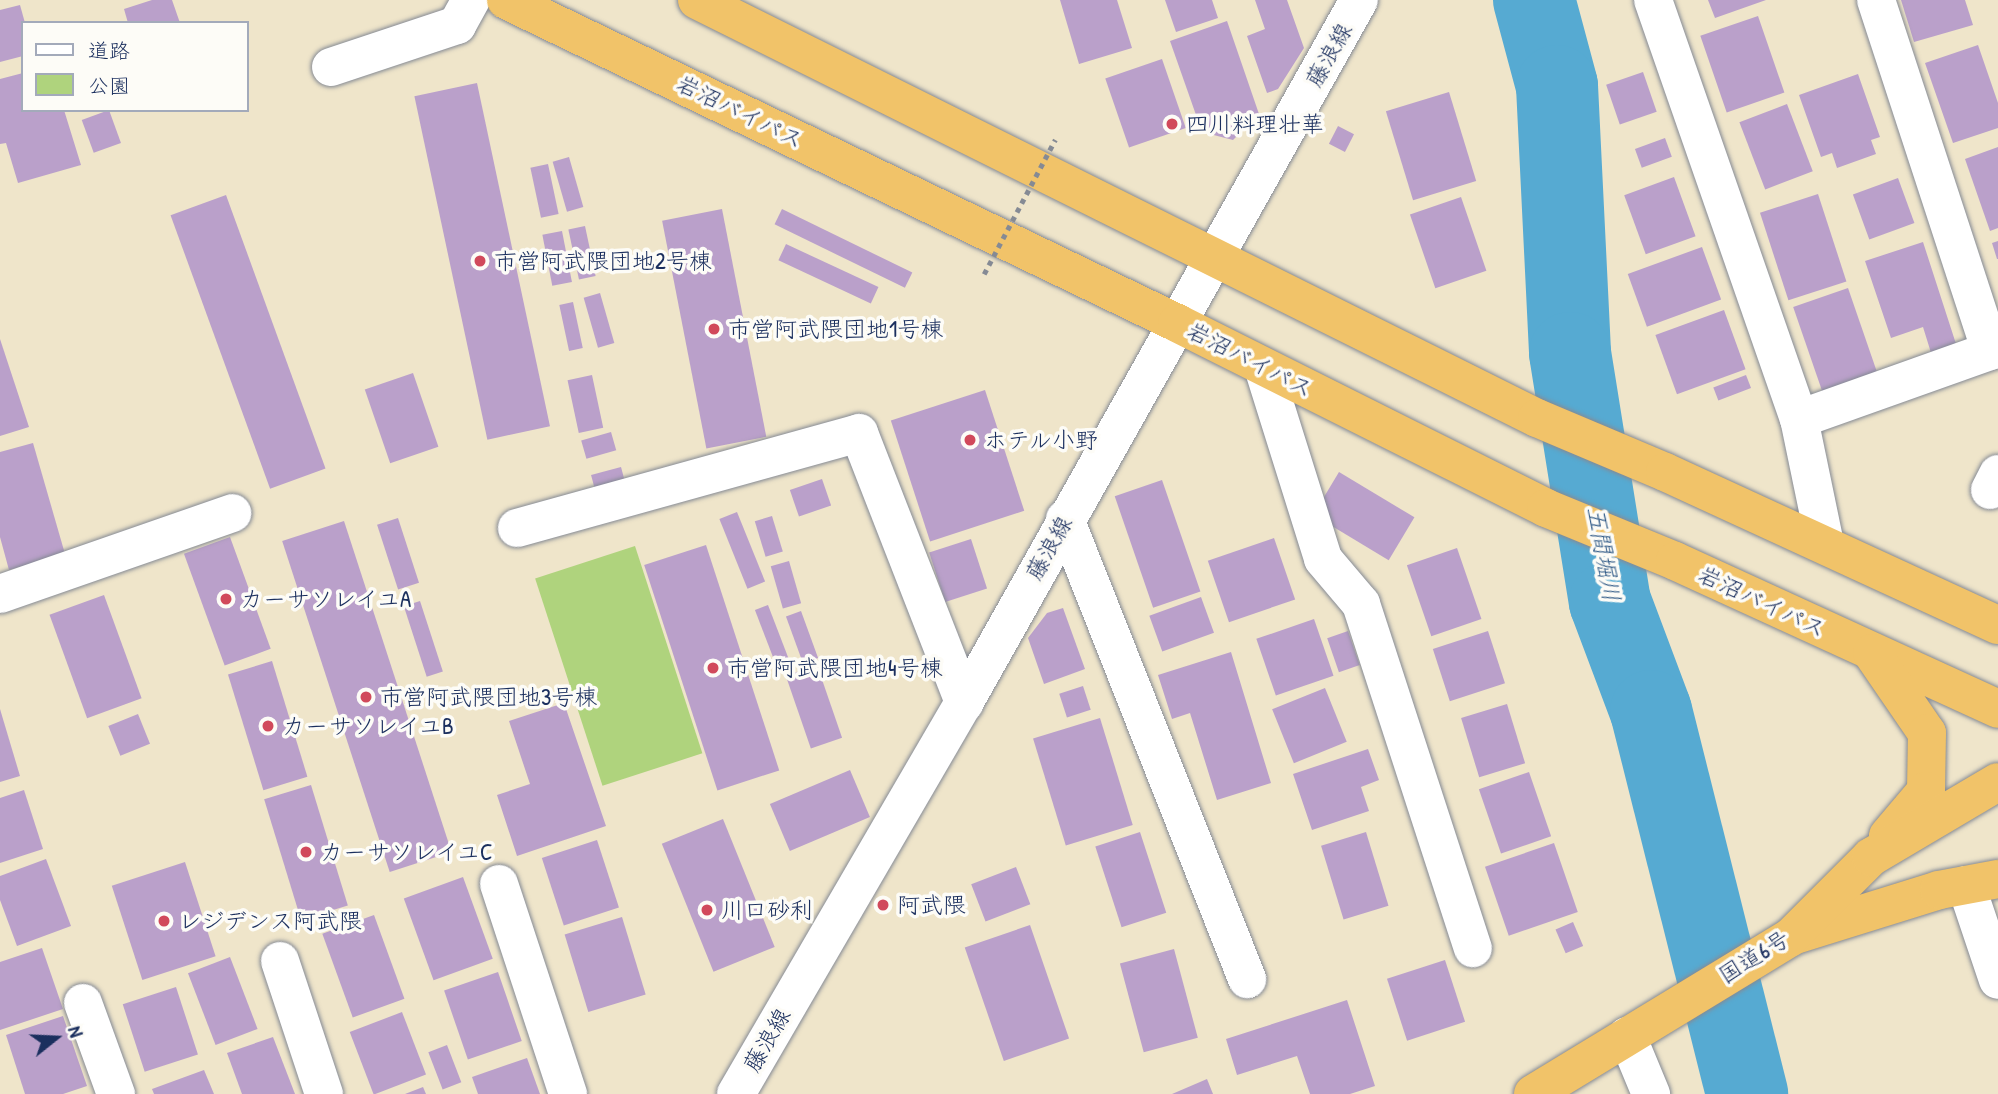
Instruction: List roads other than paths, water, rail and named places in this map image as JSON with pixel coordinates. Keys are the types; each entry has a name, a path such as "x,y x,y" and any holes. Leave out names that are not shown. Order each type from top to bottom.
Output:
{"highway":[{"name":"岩沼バイパス","path":"506,0 1177,323 1546,508 1675,561 1998,709"},
{"path":"697,0 1537,418 1665,472 1998,625"},
{"path":"1871,857 1926,791 1927,733 1872,653"},
{"name":"国道6号","path":"1533,1094 1791,937 1871,857 1998,782"},
{"path":"1791,937 1982,882"}],"street":[{"path":"331,66 457,25 471,0"},
{"name":"藤浪線","path":"736,1094 964,703 1177,323 1216,259 1359,0"},
{"path":"1653,0 1799,419 1825,544"},
{"path":"1799,419 1994,349 1876,0"},
{"path":"1263,367 1323,559 1361,604 1473,948"},
{"path":"517,528 859,433 964,703"},
{"path":"0,594 232,513"},
{"path":"1066,519 1247,979"},
{"path":"1982,882 1998,979"},
{"path":"499,884 568,1094"},
{"path":"280,961 324,1094"},
{"path":"83,1003 116,1094"},
{"path":"1627,1037 1651,1094"}],"waterway":[{"name":"五間堀川","path":"1534,0 1557,86 1570,353 1610,602 1651,711 1747,1094"}],"place":[{"name":"四川料理壮華","path":"1172,124"},
{"name":"市営阿武隈団地2号棟","path":"480,261"},
{"name":"市営阿武隈団地1号棟","path":"714,329"},
{"name":"ホテル小野","path":"970,440"},
{"name":"カーサソレイユA","path":"226,599"},
{"name":"市営阿武隈団地4号棟","path":"713,668"},
{"name":"市営阿武隈団地3号棟","path":"366,697"},
{"name":"カーサソレイユB","path":"268,726"},
{"name":"カーサソレイユC","path":"306,852"},
{"name":"阿武隈","path":"883,905"},
{"name":"川口砂利","path":"707,910"},
{"name":"レジデンス阿武隈","path":"164,921"}]}
